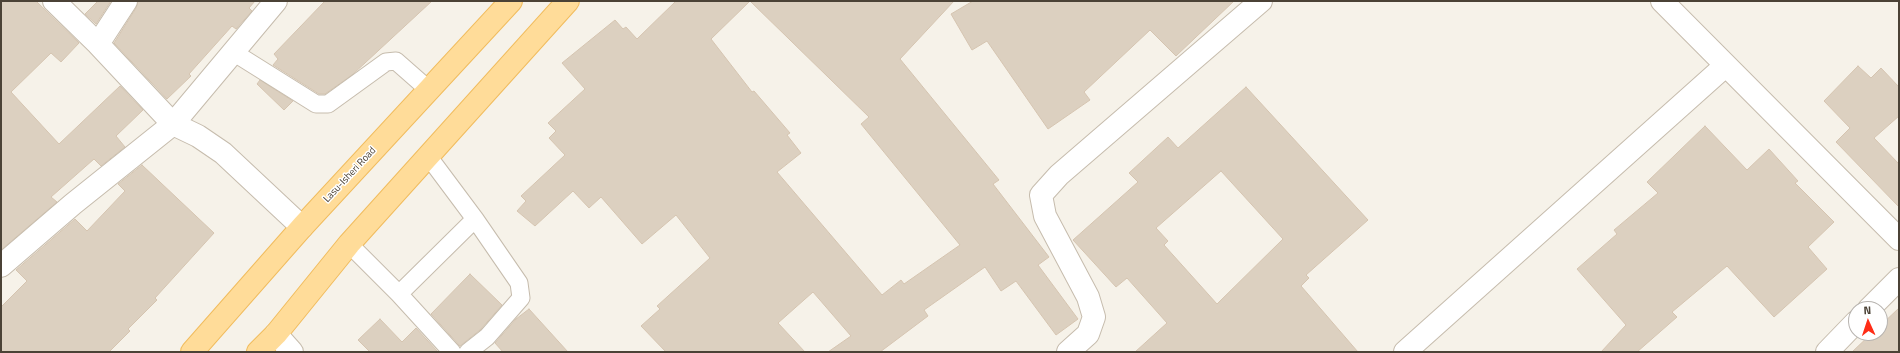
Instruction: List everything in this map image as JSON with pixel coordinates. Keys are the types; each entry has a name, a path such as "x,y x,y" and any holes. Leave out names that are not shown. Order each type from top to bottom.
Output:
{"main road":[{"name":"Lasu-Isheri Road","path":"192,352 302,227 511,1"},
{"path":"258,352 276,334 348,244 568,1"}],"street":[{"path":"54,1 98,44 173,124 198,136 223,153 302,227"},
{"path":"98,44 126,1"},
{"path":"1,266 73,204 173,124 276,1"},
{"path":"1068,352 1088,334 1094,317 1088,297 1045,216 1042,195 1059,175 1261,1"},
{"path":"1662,1 1725,66 1899,239"},
{"path":"1405,352 1725,66"},
{"path":"1877,301 1899,279"},
{"path":"1826,352 1848,330"},
{"path":"276,334 292,352"}],"lane":[{"path":"233,52 316,104 328,104 386,62 396,61 428,90"},
{"path":"428,156 475,219 519,283 520,298 487,337 468,352"},
{"path":"399,294 475,219"},
{"path":"348,244 399,294 452,352"}],"building":[{"path":"1,1 36,1 79,43 61,62 51,53 11,92 59,144 120,86 143,110 116,136 125,147 101,166 94,159 51,197 57,202 1,250"},
{"path":"98,1 111,1 96,24 85,14"},
{"path":"138,1 255,1 249,8 252,11 236,29 232,26 189,74 191,76 167,99 114,43 136,8"},
{"path":"325,1 432,1 352,75 325,94 319,94 273,65 278,59 274,54"},
{"path":"676,1 750,1 954,1 900,59 999,180 993,184 1049,257 1038,265 1078,319 1056,335 1016,281 1001,291 985,267 924,310 928,316 880,352 828,352 851,336 813,292 778,323 805,352 666,352 641,326 660,309 657,306 710,258 676,215 642,244 601,197 589,208 573,191 535,226 517,211 526,201 521,196 565,155 549,138 556,131 548,123 585,89 562,63 615,20 623,29 626,27 637,39","holes":["750,1 869,117 861,124 960,245 904,284 901,280 882,295 777,172 801,153 787,135 790,133 754,91 752,92 711,39"]},
{"path":"973,1 1234,1 1176,56 1150,30 1084,92 1090,100 1048,129 987,41 972,50 951,14"},
{"path":"1858,66 1871,78 1881,68 1899,87 1899,116 1874,138 1899,164 1899,207 1836,142 1850,128 1824,101"},
{"path":"260,80 293,101 284,110 257,84"},
{"path":"1246,87 1368,220 1306,275 1309,278 1301,286 1358,352 1135,352 1167,323 1127,278 1116,287 1073,240 1138,182 1129,173 1168,137 1178,148","holes":["1221,171 1283,239 1217,304 1164,245 1168,241 1156,228"]},
{"path":"1705,126 1747,170 1769,149 1798,181 1795,183 1834,222 1808,247 1827,269 1774,317 1727,266 1672,312 1677,317 1637,352 1601,352 1626,325 1577,269 1617,234 1614,230 1658,193 1647,182"},
{"path":"142,165 214,233 155,298 157,300 128,329 130,331 109,352 1,352 1,307 27,281 16,270 75,219 87,231 125,191 118,184"},
{"path":"470,274 502,305 480,330 460,346 431,314"},
{"path":"1899,308 1899,352 1852,352 1864,341 1888,341 1888,318"},
{"path":"529,309 568,352 503,352 495,343 516,319"},
{"path":"380,319 402,342 416,328 438,352 370,352 358,340"}]}
